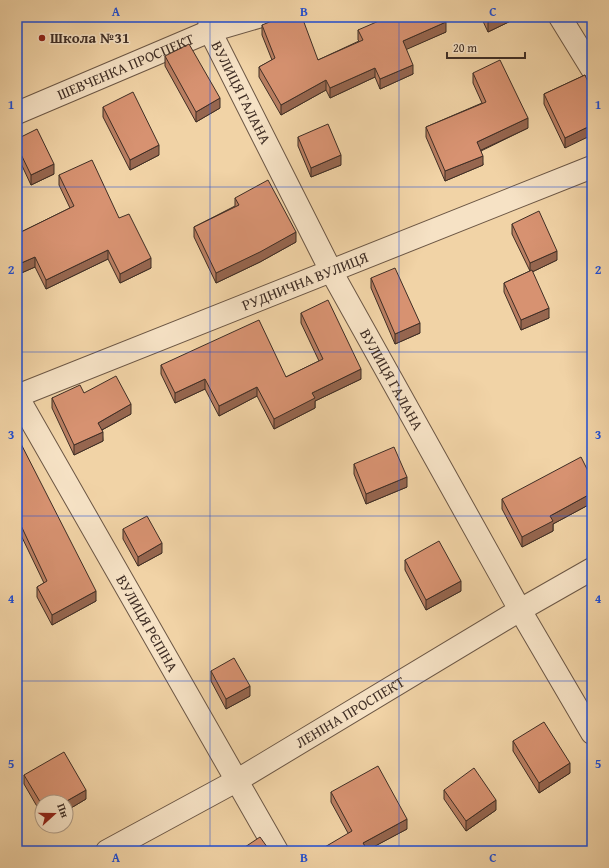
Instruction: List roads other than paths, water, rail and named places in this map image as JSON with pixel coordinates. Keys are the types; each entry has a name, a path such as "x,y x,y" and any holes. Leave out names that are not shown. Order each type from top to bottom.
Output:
{"street":[{"name":"ШЕВЧЕНКА ПРОСПЕКТ","path":"17,113 210,24 258,17"},
{"path":"560,17 592,69"},
{"name":"ВУЛИЦЯ ГАЛАНА","path":"210,24 331,271 520,610 592,733"},
{"name":"РУДНИЧНА ВУЛИЦЯ","path":"17,396 592,167"},
{"name":"ВУЛИЦЯ РЄПІНА","path":"17,396 277,851"},
{"name":"ЛЕНІНА ПРОСПЕКТ","path":"106,851 236,781 520,610 592,569"}],"place":[{"name":"Школа №31","path":"42,38"}]}
